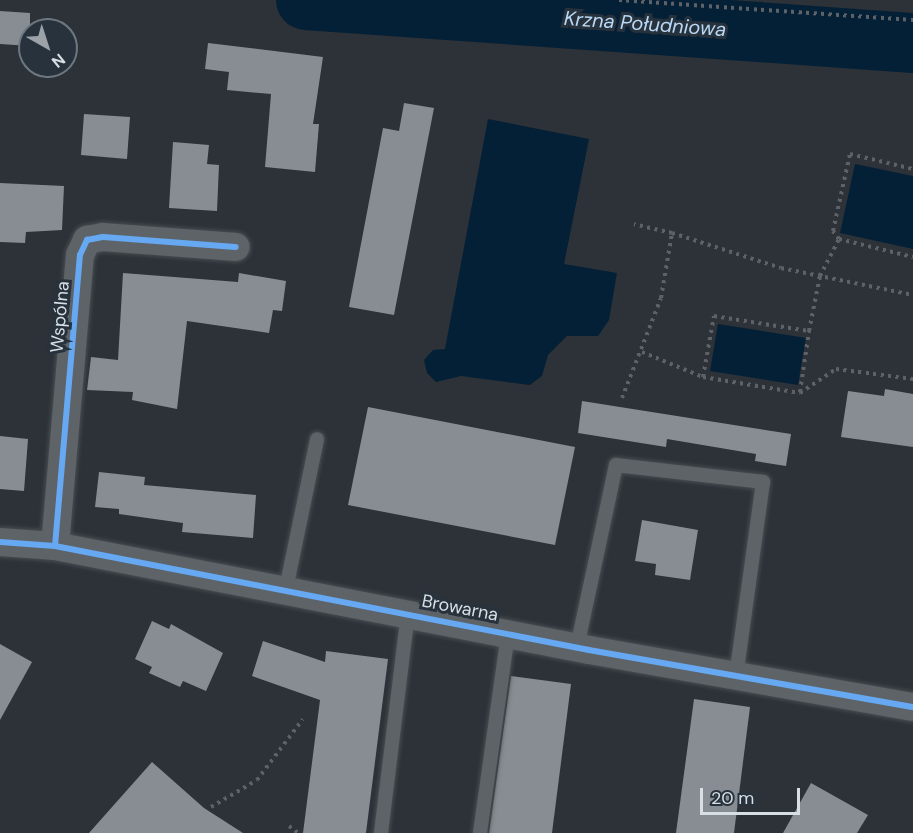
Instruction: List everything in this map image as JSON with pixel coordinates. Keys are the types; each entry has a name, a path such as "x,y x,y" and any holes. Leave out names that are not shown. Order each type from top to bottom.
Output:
{"street":[{"name":"Wspólna","path":"55,546 80,255 87,240 103,237 236,247"},
{"name":"Browarna","path":"0,542 55,546 577,647 913,707"}],"lane":[{"path":"286,589 317,439"},
{"path":"577,647 616,465 763,482 736,676"},
{"path":"381,833 408,613"},
{"path":"480,833 508,633"}],"path":[{"path":"619,0 913,20"},
{"path":"913,169 850,154 832,231 839,238 913,257"},
{"path":"634,224 672,233 781,268 913,295"},
{"path":"622,398 632,365 642,352 661,298 672,233"},
{"path":"800,393 820,276 839,238"},
{"path":"704,377 714,316 809,331"},
{"path":"642,352 704,377 800,393 836,369 913,379"},
{"path":"211,807 257,780 303,719"},
{"path":"289,826 298,833"}],"water":[{"path":"488,119 589,139 564,264 617,273 609,320 598,336 567,336 548,355 542,376 530,385 461,376 436,382 427,373 424,360 433,350 445,349"},
{"path":"855,164 913,176 913,249 840,233"},
{"path":"718,324 806,338 798,385 710,371"}],"building":[{"path":"0,11 30,13 30,18 18,18 18,45 0,44"},
{"path":"208,43 323,57 313,124 319,124 315,172 265,167 271,94 227,90 229,72 205,69"},
{"path":"404,103 434,108 394,315 349,307 383,128 399,131"},
{"path":"84,114 130,117 127,159 81,155"},
{"path":"173,142 209,145 207,164 219,165 217,211 169,208"},
{"path":"0,183 64,186 62,230 26,232 25,243 0,242"},
{"path":"123,273 238,282 239,273 286,281 282,311 273,310 269,333 187,321 177,409 132,400 133,392 87,390 91,357 118,360"},
{"path":"885,389 913,394 913,447 841,437 848,391 884,396"},
{"path":"582,401 791,434 786,466 755,461 756,454 667,439 666,447 578,433"},
{"path":"368,407 575,447 555,545 348,505"},
{"path":"0,436 28,439 24,491 0,489"},
{"path":"99,472 145,477 144,485 256,495 253,538 182,532 183,523 119,514 119,509 95,507"},
{"path":"642,520 698,530 690,580 655,575 656,564 635,561"},
{"path":"152,621 169,629 171,624 223,653 206,691 183,681 180,687 149,673 152,667 135,659"},
{"path":"263,641 325,662 326,651 388,659 366,833 303,833 320,700 252,676"},
{"path":"0,644 32,662 0,720"},
{"path":"511,676 571,684 552,833 489,833"},
{"path":"694,699 750,707 734,833 676,833"},
{"path":"152,762 204,808 243,833 89,833"},
{"path":"811,783 868,815 857,833 783,833"}],"waterway":[{"name":"Krzna Południowa","path":"306,0 913,43"}],"cycle path":[{"path":"55,546 80,255 87,240 103,237 236,247"},
{"path":"0,542 55,546 589,650 913,707"}]}
